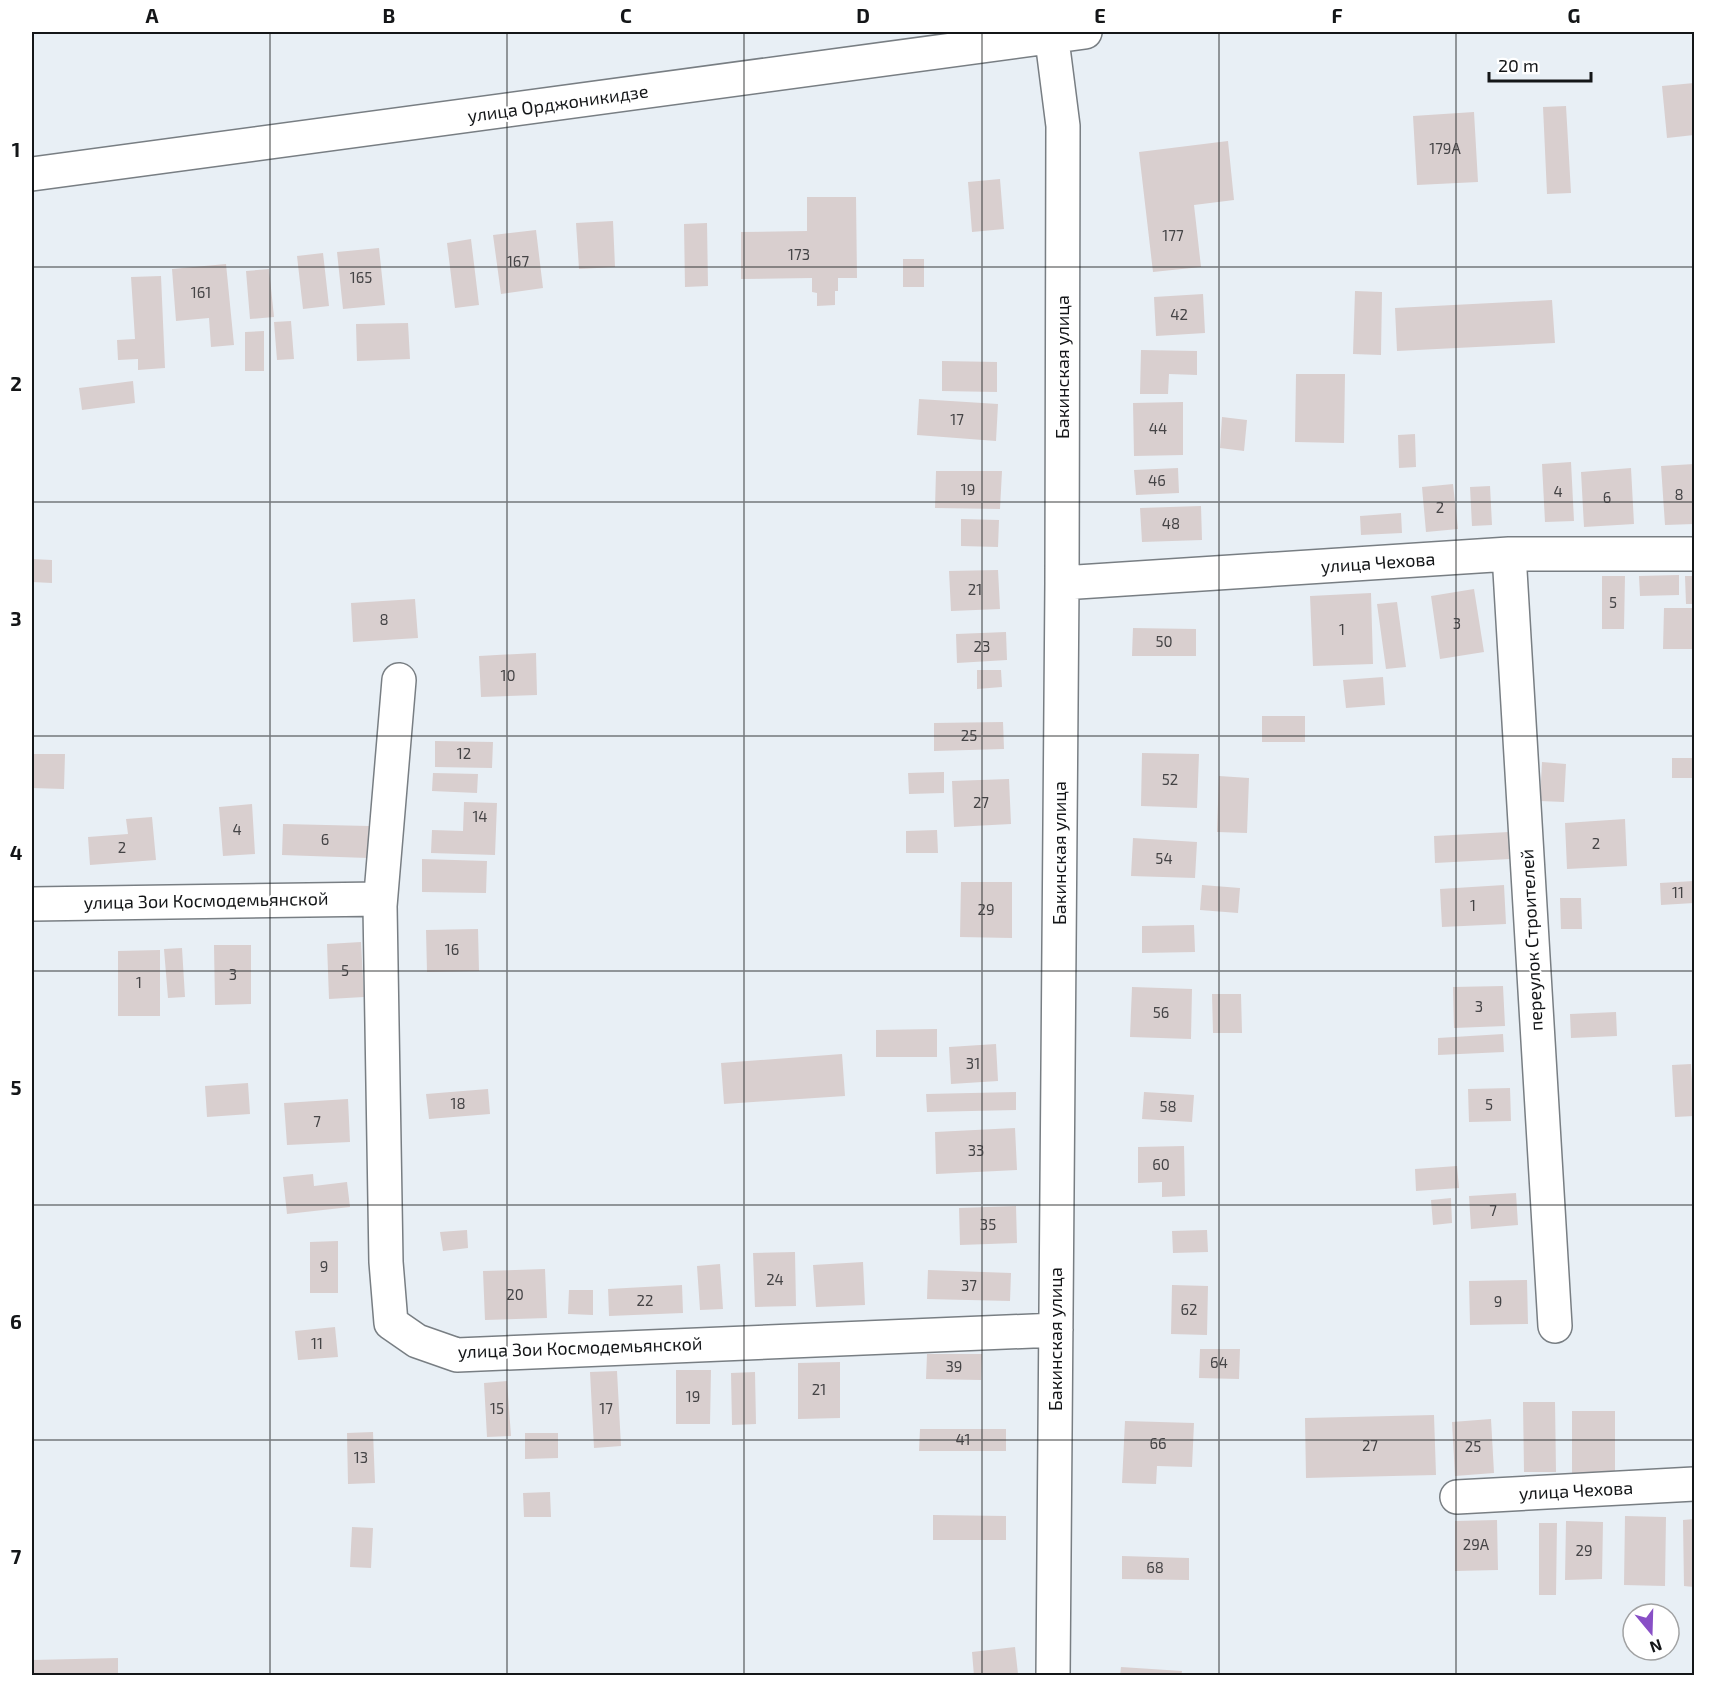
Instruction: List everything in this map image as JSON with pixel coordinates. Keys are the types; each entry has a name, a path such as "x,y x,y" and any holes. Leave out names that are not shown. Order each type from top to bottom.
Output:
{"street":[{"name":"улица Орджоникидзе","path":"32,174 1051,34 1085,32"},
{"name":"Бакинская улица","path":"1051,34 1063,126 1062,584 1053,1676"},
{"name":"улица Чехова","path":"1062,584 1509,554 1695,554"},
{"name":"переулок Строителей","path":"1509,554 1555,1326"},
{"name":"улица Зои Космодемьянской","path":"399,680 380,899 386,1262 391,1323 417,1341 457,1355 1056,1330"},
{"name":"улица Зои Космодемьянской","path":"32,904 380,899"},
{"name":"улица Чехова","path":"1457,1497 1695,1484"}],"building":[{"path":"1694,83 1694,135 1667,138 1662,86"},
{"path":"1566,106 1571,193 1547,194 1543,107"},
{"path":"1474,112 1478,182 1417,185 1413,116"},
{"path":"1228,141 1234,200 1194,205 1201,267 1153,272 1139,152"},
{"path":"1000,179 1004,229 972,232 968,182"},
{"path":"807,197 856,197 857,278 838,278 835,305 817,306 817,293 812,292 812,278 741,279 741,232 807,231"},
{"path":"613,221 615,267 579,269 576,223"},
{"path":"707,223 708,286 685,287 684,224"},
{"path":"536,230 543,288 501,294 493,235"},
{"path":"471,239 479,305 455,308 447,243"},
{"path":"379,248 385,305 343,309 337,252"},
{"path":"323,253 329,306 303,309 297,256"},
{"path":"903,259 924,259 924,287 903,287"},
{"path":"226,264 234,345 211,347 209,318 176,321 172,269"},
{"path":"269,269 274,317 250,319 246,271"},
{"path":"161,276 165,368 138,370 138,359 118,360 117,340 135,339 131,277"},
{"path":"1355,291 1382,292 1381,355 1353,354"},
{"path":"1203,294 1205,333 1156,336 1154,297"},
{"path":"1552,300 1555,343 1397,351 1395,308"},
{"path":"291,321 294,359 277,360 274,322"},
{"path":"408,323 410,359 357,361 356,324"},
{"path":"264,331 264,371 245,371 245,332"},
{"path":"1141,350 1197,351 1197,375 1169,374 1168,394 1140,394"},
{"path":"942,361 997,362 997,392 942,391"},
{"path":"1296,374 1345,374 1344,443 1295,442"},
{"path":"133,381 135,403 82,410 79,388"},
{"path":"919,399 998,404 996,441 917,435"},
{"path":"1183,402 1183,455 1134,456 1133,403"},
{"path":"1222,417 1247,420 1244,451 1220,448"},
{"path":"1415,434 1416,467 1399,468 1398,435"},
{"path":"1571,462 1574,521 1545,522 1542,464"},
{"path":"1694,464 1694,524 1665,525 1661,466"},
{"path":"1178,468 1179,493 1136,495 1134,470"},
{"path":"1631,468 1634,524 1584,527 1581,472"},
{"path":"936,471 1002,471 1000,509 935,508"},
{"path":"1453,484 1458,529 1426,532 1422,487"},
{"path":"1490,486 1492,525 1472,526 1470,487"},
{"path":"1201,506 1202,540 1142,542 1140,508"},
{"path":"1401,513 1402,533 1361,535 1360,516"},
{"path":"961,519 999,520 998,547 961,546"},
{"path":"32,559 52,560 52,583 32,582"},
{"path":"998,570 1000,609 951,611 949,571"},
{"path":"1679,575 1679,595 1640,596 1639,576"},
{"path":"1602,576 1625,576 1624,629 1602,629"},
{"path":"1685,576 1694,576 1694,604 1686,604"},
{"path":"1474,589 1484,652 1440,659 1431,596"},
{"path":"1371,593 1373,664 1313,666 1310,596"},
{"path":"415,599 418,638 353,642 351,603"},
{"path":"1397,602 1406,667 1386,669 1377,604"},
{"path":"1664,608 1694,608 1694,649 1663,649"},
{"path":"1133,628 1196,629 1196,656 1132,656"},
{"path":"1006,632 1007,660 957,663 956,634"},
{"path":"536,653 537,695 481,697 479,656"},
{"path":"977,670 1001,670 1002,687 977,689"},
{"path":"1383,677 1385,705 1346,708 1343,680"},
{"path":"1262,716 1305,716 1305,742 1262,742"},
{"path":"1003,722 1004,749 934,751 934,723"},
{"path":"435,741 493,742 492,768 435,767"},
{"path":"1142,753 1199,754 1197,808 1141,806"},
{"path":"32,754 65,754 64,789 32,788"},
{"path":"1672,758 1694,758 1694,778 1672,778"},
{"path":"1542,762 1566,764 1564,802 1540,801"},
{"path":"944,772 944,793 909,794 908,773"},
{"path":"433,773 478,774 477,793 432,791"},
{"path":"1219,776 1249,778 1247,833 1217,832"},
{"path":"1009,779 1011,824 954,827 952,781"},
{"path":"464,802 497,803 495,855 431,853 432,830 463,831"},
{"path":"252,804 255,854 223,856 219,807"},
{"path":"152,817 156,860 90,865 88,837 128,834 126,819"},
{"path":"1625,819 1627,866 1567,869 1565,823"},
{"path":"283,824 369,826 368,858 282,855"},
{"path":"937,830 938,853 906,853 906,831"},
{"path":"1509,832 1510,859 1435,863 1434,836"},
{"path":"1133,838 1197,842 1195,878 1131,876"},
{"path":"422,859 487,861 486,893 422,892"},
{"path":"1694,881 1694,903 1661,905 1660,883"},
{"path":"961,882 1012,882 1012,938 960,937"},
{"path":"1202,885 1240,888 1238,913 1200,910"},
{"path":"1504,885 1506,924 1442,927 1440,889"},
{"path":"1560,898 1581,898 1582,929 1561,929"},
{"path":"1194,925 1195,952 1142,953 1142,926"},
{"path":"478,929 479,971 427,972 426,930"},
{"path":"361,942 364,997 329,999 327,944"},
{"path":"214,945 251,945 251,1004 215,1005"},
{"path":"182,948 185,997 168,998 164,949"},
{"path":"160,950 160,1016 118,1016 118,951"},
{"path":"1503,986 1505,1026 1454,1028 1453,987"},
{"path":"1132,987 1192,989 1191,1039 1130,1037"},
{"path":"1212,994 1241,994 1242,1033 1213,1033"},
{"path":"1616,1012 1617,1036 1571,1038 1570,1014"},
{"path":"937,1029 937,1057 876,1057 876,1030"},
{"path":"1503,1034 1504,1052 1438,1055 1438,1038"},
{"path":"996,1044 998,1081 951,1084 949,1047"},
{"path":"842,1054 845,1096 724,1104 721,1063"},
{"path":"1691,1064 1694,1116 1675,1117 1672,1065"},
{"path":"248,1083 250,1114 207,1117 205,1086"},
{"path":"1510,1088 1511,1121 1469,1122 1468,1089"},
{"path":"488,1089 490,1114 429,1119 426,1094"},
{"path":"1016,1092 1016,1110 927,1112 926,1094"},
{"path":"1144,1092 1194,1095 1192,1122 1142,1119"},
{"path":"348,1099 350,1142 287,1145 284,1103"},
{"path":"1015,1128 1017,1170 936,1174 935,1132"},
{"path":"1184,1146 1185,1196 1162,1197 1162,1182 1138,1183 1138,1147"},
{"path":"1457,1166 1459,1188 1416,1191 1415,1169"},
{"path":"313,1174 314,1186 347,1182 350,1207 287,1214 283,1177"},
{"path":"1516,1193 1518,1225 1471,1229 1469,1196"},
{"path":"1451,1198 1452,1223 1433,1225 1431,1200"},
{"path":"1016,1206 1017,1243 960,1245 959,1208"},
{"path":"467,1230 468,1248 443,1251 440,1232"},
{"path":"1207,1230 1208,1252 1173,1253 1172,1231"},
{"path":"338,1241 338,1293 310,1293 310,1242"},
{"path":"795,1252 796,1306 755,1307 753,1253"},
{"path":"863,1262 865,1305 816,1307 813,1265"},
{"path":"720,1264 723,1309 700,1310 697,1266"},
{"path":"545,1269 547,1318 485,1320 483,1271"},
{"path":"928,1270 1011,1273 1010,1301 927,1299"},
{"path":"1527,1280 1528,1324 1470,1325 1469,1281"},
{"path":"682,1285 683,1313 609,1316 608,1289"},
{"path":"1172,1285 1208,1286 1207,1335 1171,1334"},
{"path":"569,1290 593,1290 593,1315 568,1314"},
{"path":"335,1327 338,1357 298,1360 295,1331"},
{"path":"1200,1349 1240,1349 1239,1379 1199,1378"},
{"path":"927,1354 982,1354 981,1380 926,1379"},
{"path":"840,1362 840,1418 798,1419 798,1363"},
{"path":"676,1370 711,1370 710,1424 676,1424"},
{"path":"617,1371 621,1446 594,1448 590,1372"},
{"path":"755,1372 756,1424 732,1425 731,1373"},
{"path":"507,1381 511,1436 487,1437 484,1383"},
{"path":"1523,1402 1555,1402 1556,1472 1524,1472"},
{"path":"1572,1411 1615,1411 1615,1485 1572,1485"},
{"path":"1434,1415 1436,1475 1306,1478 1305,1418"},
{"path":"1491,1419 1494,1473 1455,1476 1452,1422"},
{"path":"1125,1421 1194,1423 1192,1467 1157,1466 1156,1484 1122,1483"},
{"path":"920,1429 1006,1429 1006,1451 919,1451"},
{"path":"373,1432 375,1483 348,1484 347,1433"},
{"path":"525,1433 558,1433 558,1458 525,1459"},
{"path":"550,1492 551,1517 524,1517 523,1493"},
{"path":"933,1515 1006,1516 1006,1540 933,1540"},
{"path":"1625,1516 1666,1517 1665,1586 1624,1585"},
{"path":"1694,1519 1694,1587 1684,1586 1683,1520"},
{"path":"1497,1520 1498,1570 1455,1571 1455,1521"},
{"path":"1566,1521 1603,1522 1602,1579 1565,1580"},
{"path":"1539,1523 1557,1523 1556,1595 1539,1595"},
{"path":"352,1527 373,1528 371,1568 350,1567"},
{"path":"1122,1556 1189,1558 1189,1580 1122,1579"},
{"path":"1015,1647 1018,1674 974,1676 972,1652"},
{"path":"118,1658 118,1676 32,1676 32,1660"},
{"path":"1121,1667 1182,1671 1181,1676 1120,1676"}]}
